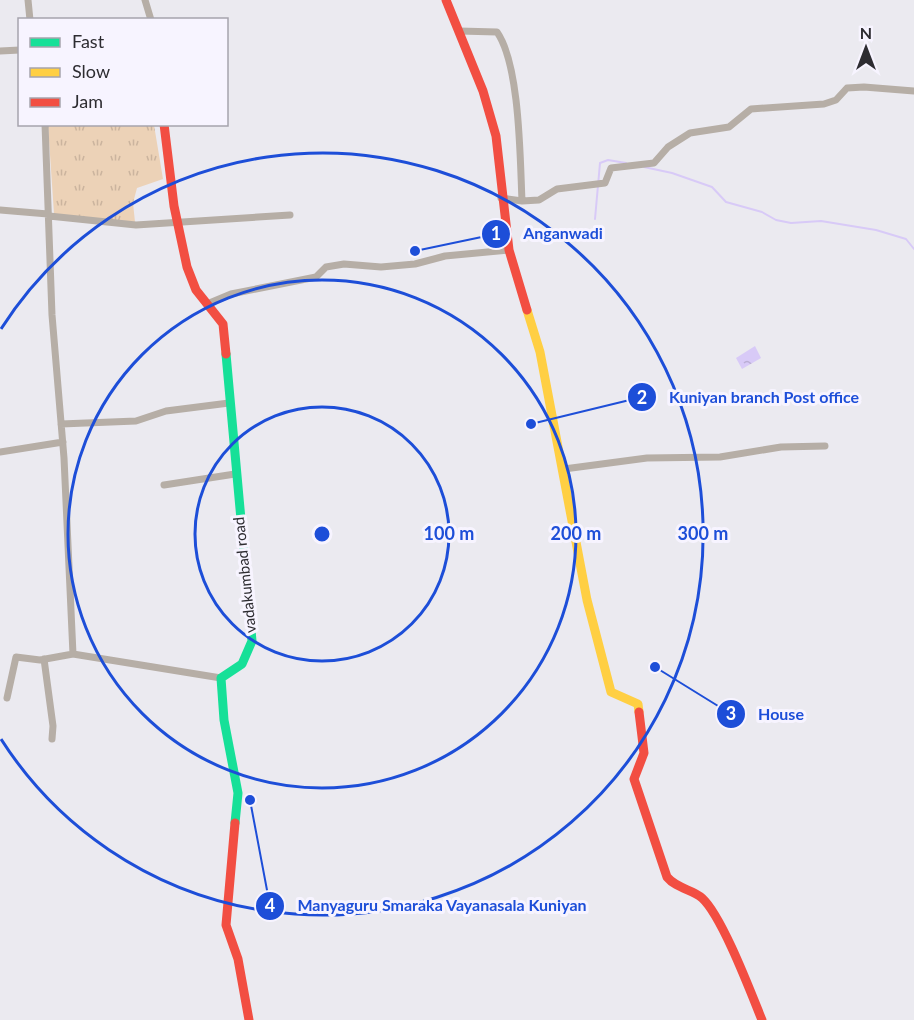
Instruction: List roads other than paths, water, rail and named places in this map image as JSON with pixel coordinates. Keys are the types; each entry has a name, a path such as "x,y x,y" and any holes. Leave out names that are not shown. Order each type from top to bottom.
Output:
{"street":[{"path":"28,0 30,18"},
{"path":"145,0 150,18"},
{"path":"446,0 483,91 496,136 501,198 509,250 540,352 587,600 611,692 638,704 644,753 634,779 667,877 675,887 703,899 750,990 762,1020"},
{"path":"459,31 497,32 504,42 514,92 522,201"},
{"path":"0,51 18,50"},
{"path":"501,198 522,201 539,200 557,189 604,183 611,168 654,163 668,147 690,133 729,127 751,110 824,104 836,100 847,88 914,91"},
{"path":"45,126 73,654"},
{"name":"vadakumbad road","path":"164,126 179,223 193,286 207,304 220,315 223,324 252,641 250,655 243,665 221,678"},
{"path":"0,210 136,225 290,215"},
{"path":"207,304 231,294 316,277 326,267 344,264 381,267 415,264 445,256 509,250"},
{"path":"61,424 136,421 166,411 229,404"},
{"path":"0,452 63,442"},
{"path":"564,469 647,458 720,457 781,447 825,446"},
{"path":"164,485 235,474"},
{"path":"7,698 16,657 44,659 73,654 221,678 224,720 238,793 226,925 238,959 249,1020"},
{"path":"44,659 53,726 52,739"}],"water":[{"path":"755,346 761,358 742,369 736,358"}],"waterway":[{"path":"595,219 600,163 608,160 626,163"},
{"path":"644,167 672,173 712,187 726,202 762,212 776,220 791,223 821,221 876,230 906,239 914,249"}],"place":[{"name":"Anganwadi","path":"415,251"},
{"name":"Kuniyan branch Post office","path":"531,424"},
{"name":"House","path":"655,667"},
{"name":"Manyaguru Smaraka Vayanasala Kuniyan","path":"250,800"}]}
